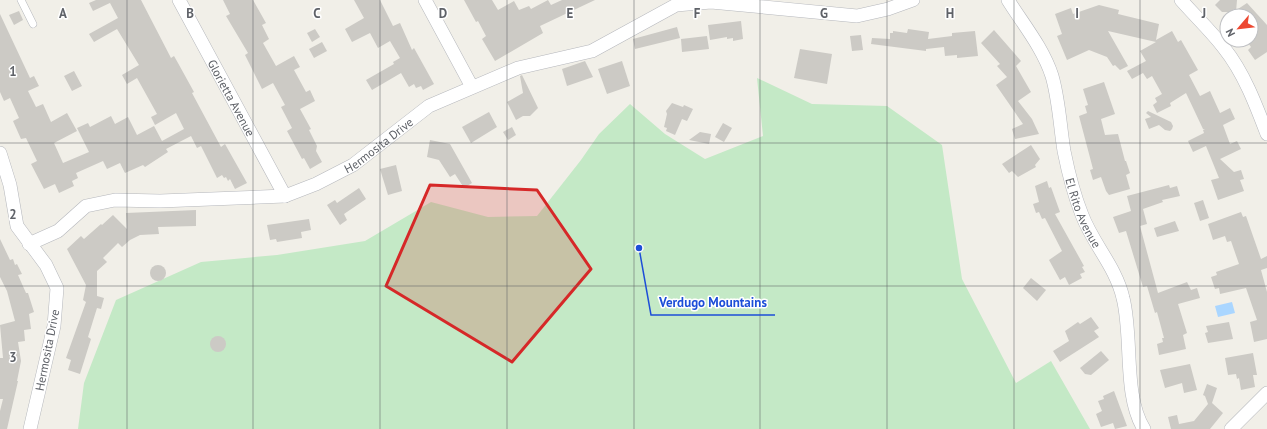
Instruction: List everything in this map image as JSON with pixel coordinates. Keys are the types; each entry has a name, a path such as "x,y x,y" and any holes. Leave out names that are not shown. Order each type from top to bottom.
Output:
{"street":[{"name":"Glorietta Avenue","path":"179,0 285,196"},
{"path":"425,0 472,87"},
{"name":"Hermosita Drive","path":"30,429 54,326 57,288 46,265 29,244 58,231 86,206 115,200 160,201 285,196 316,184 353,165 429,106 518,68 592,51 674,2 711,2 857,16 888,9 913,0"},
{"name":"El Rito Avenue","path":"1008,0 1042,53 1052,76 1064,152 1082,215 1093,240 1110,263 1120,288 1129,335 1130,373 1135,406 1144,429"},
{"path":"1181,0 1225,49 1245,82 1257,107 1267,134"},
{"path":"0,153 10,185 17,226 29,244"},
{"path":"1231,429 1267,393"}],"lane":[{"path":"21,0 33,24"}],"highlighted area":[{"path":"430,185 537,190 591,269 512,362 386,286"}],"green space":[{"path":"757,78 812,104 887,106 942,145 962,279 1016,383 1051,361 1090,429 78,429 84,383 116,300 201,262 277,255 365,241 431,202 488,217 537,216 581,160 599,134 630,104 665,134 705,159 763,136"}],"water":[{"path":"1232,302 1235,313 1218,317 1215,306"}],"building":[{"path":"96,0 141,0 171,58 174,56 194,92 192,93 221,147 225,144 247,183 235,189 230,179 228,181 226,177 224,178 222,175 217,178 201,146 197,148 191,136 166,149 168,152 145,167 143,165 125,173 120,163 107,169 103,161 76,173 78,178 72,181 74,186 59,193 55,184 44,189 31,164 37,161 26,138 21,139 13,121 19,118 10,98 4,101 0,92 0,14 30,78 34,76 39,86 28,91 36,107 43,104 51,122 67,113 77,131 54,143 63,163 89,152 77,128 88,123 90,127 111,116 115,124 128,117 137,135 154,126 162,141 184,129 176,113 155,125 151,117 157,114 137,78 127,84 122,75 139,65 117,29 94,42 89,34 118,18 110,3 112,2 93,11 89,3"},
{"path":"223,0 253,0 266,23 262,25 269,39 263,43 276,66 294,56 300,67 294,70 306,92 310,90 315,101 300,109 311,129 309,130 317,146 316,151 322,162 310,169 304,158 302,159 287,131 292,128 281,107 285,105 273,83 262,89 245,55 248,53 226,16 230,14"},
{"path":"354,0 380,0 393,26 400,23 412,50 414,48 434,84 423,90 421,86 416,88 414,84 409,87 401,73 372,90 366,80 394,64 393,62 400,58 390,41 378,48 370,33 352,42 345,29 364,18"},
{"path":"464,0 492,0 498,10 514,1 519,10 529,6 531,9 548,0 551,5 562,0 595,0 540,26 543,33 495,61 482,39 486,36 478,21 476,22"},
{"path":"1220,0 1237,0 1236,8 1219,9 1215,5"},
{"path":"1247,3 1252,8 1240,8"},
{"path":"1099,5 1119,10 1118,14 1159,24 1156,40 1172,31 1178,42 1181,40 1198,70 1189,75 1200,96 1210,91 1220,113 1230,108 1235,119 1223,125 1230,144 1237,141 1241,149 1220,159 1234,172 1241,170 1244,179 1240,180 1244,191 1218,200 1211,180 1219,178 1206,146 1193,152 1188,141 1204,133 1203,130 1205,129 1203,129 1186,93 1170,103 1171,106 1157,113 1153,105 1157,102 1155,98 1162,94 1152,76 1147,79 1143,73 1132,79 1127,71 1146,61 1140,51 1156,42 1108,31 1128,66 1120,70 1115,65 1113,66 1107,57 1089,50 1067,60 1057,36 1062,34 1055,14 1071,8 1073,14"},
{"path":"19,11 23,20 14,25 9,15"},
{"path":"1259,16 1267,25 1267,52 1255,60 1248,50 1250,48 1259,48"},
{"path":"741,21 743,39 733,41 733,38 727,39 727,37 710,40 708,25"},
{"path":"677,27 680,38 635,49 633,39"},
{"path":"315,29 320,37 312,42 307,33"},
{"path":"908,29 929,32 928,39 952,36 952,33 975,31 978,56 957,58 957,55 945,56 944,47 926,49 926,51 871,44 872,38 890,39 890,33 893,33 893,31 907,33"},
{"path":"994,30 1021,61 1016,66 1031,92 1018,101 1032,119 1039,134 1015,139 1012,129 1023,124 996,85 1007,77 997,66 1000,64 981,43"},
{"path":"861,35 863,50 852,51 850,36"},
{"path":"707,36 709,49 682,52 681,39"},
{"path":"322,42 327,51 314,58 309,49"},
{"path":"800,49 832,54 827,84 794,78"},
{"path":"585,61 593,77 567,86 562,69"},
{"path":"622,61 630,86 607,94 598,69"},
{"path":"74,71 82,86 72,91 64,76"},
{"path":"522,75 538,108 530,116 523,116 516,120 507,102 523,93 520,76"},
{"path":"1104,82 1115,114 1101,119 1105,135 1118,134 1125,161 1130,173 1126,175 1130,189 1109,195 1101,177 1093,180 1090,170 1093,169 1079,116 1087,113 1085,106 1088,105 1083,89"},
{"path":"672,103 683,107 684,105 693,109 687,121 682,119 675,135 666,131 667,128 664,127 667,114 666,111"},
{"path":"1148,111 1171,122 1173,126 1172,129 1170,131 1165,130 1159,125 1149,129 1145,119 1151,117 1146,113"},
{"path":"489,112 497,127 471,143 462,127"},
{"path":"723,123 732,128 724,142 715,137"},
{"path":"512,127 516,135 508,140 503,132"},
{"path":"700,132 711,134 709,144 689,140"},
{"path":"430,140 450,144 472,183 464,188 455,174 450,177 439,160 427,157"},
{"path":"1031,145 1040,159 1035,165 1036,167 1018,177 1012,171 1009,173 1002,164"},
{"path":"396,165 402,191 388,195 380,169"},
{"path":"1047,181 1049,188 1051,187 1060,212 1055,214 1084,266 1082,267 1085,272 1080,274 1082,278 1069,285 1065,277 1060,280 1049,260 1062,251 1045,218 1042,219 1039,212 1036,213 1033,204 1039,202 1035,186"},
{"path":"1169,185 1170,188 1177,186 1180,196 1162,200 1163,202 1143,209 1147,224 1140,226 1158,293 1187,282 1191,290 1197,288 1200,298 1178,304 1187,333 1183,335 1186,349 1159,355 1157,344 1163,342 1162,338 1164,338 1157,312 1155,313 1147,286 1143,287 1126,231 1119,233 1113,217 1131,211 1127,196"},
{"path":"359,188 366,199 344,214 347,220 340,225 327,205 335,200 337,203"},
{"path":"1203,200 1209,218 1200,221 1194,203"},
{"path":"196,210 196,226 158,227 159,234 140,235 130,240 122,247 118,243 103,258 107,262 97,271 97,296 104,298 101,309 97,308 88,337 91,339 80,374 68,370 71,360 66,358 86,302 83,300 86,285 67,249 81,236 84,239 113,215 127,229 126,213"},
{"path":"1241,212 1243,217 1246,216 1261,259 1267,256 1267,268 1261,270 1267,292 1267,339 1254,342 1250,322 1257,320 1246,288 1220,294 1219,288 1215,289 1211,277 1217,275 1216,272 1239,264 1231,241 1227,242 1225,236 1213,240 1208,224"},
{"path":"309,219 311,230 301,232 302,238 277,242 276,239 270,240 267,225"},
{"path":"1175,221 1179,231 1157,237 1154,228"},
{"path":"0,239 10,260 13,259 15,265 17,264 22,274 18,275 26,293 28,293 34,312 29,314 31,329 24,330 25,341 18,342 21,361 7,429 0,429 0,411 3,399 0,399 0,358 3,358 0,325 15,321 7,291 0,277"},
{"path":"158,265 164,267 166,273 164,279 158,281 152,279 150,273 152,267"},
{"path":"1031,278 1046,290 1037,301 1023,288"},
{"path":"1091,317 1099,328 1094,331 1099,337 1060,362 1053,351 1069,341 1065,331 1078,322 1080,324"},
{"path":"1229,322 1233,339 1208,343 1205,333 1208,332 1206,326"},
{"path":"218,336 224,338 226,344 224,350 218,352 212,350 210,344 212,338"},
{"path":"1101,351 1109,360 1091,375 1085,374 1080,368"},
{"path":"1253,353 1257,375 1253,375 1255,387 1241,390 1239,378 1237,379 1236,374 1228,375 1225,358"},
{"path":"1190,364 1197,390 1184,393 1182,383 1165,388 1160,370"},
{"path":"1207,384 1217,388 1212,403 1223,413 1210,429 1171,429 1168,417 1177,415 1179,424 1194,421 1208,404 1205,396 1203,395"},
{"path":"1114,391 1127,426 1115,429 1113,423 1101,427 1096,414 1102,411 1098,401 1104,399 1103,396"}],"place":[{"name":"Verdugo Mountains","path":"639,248"}]}
